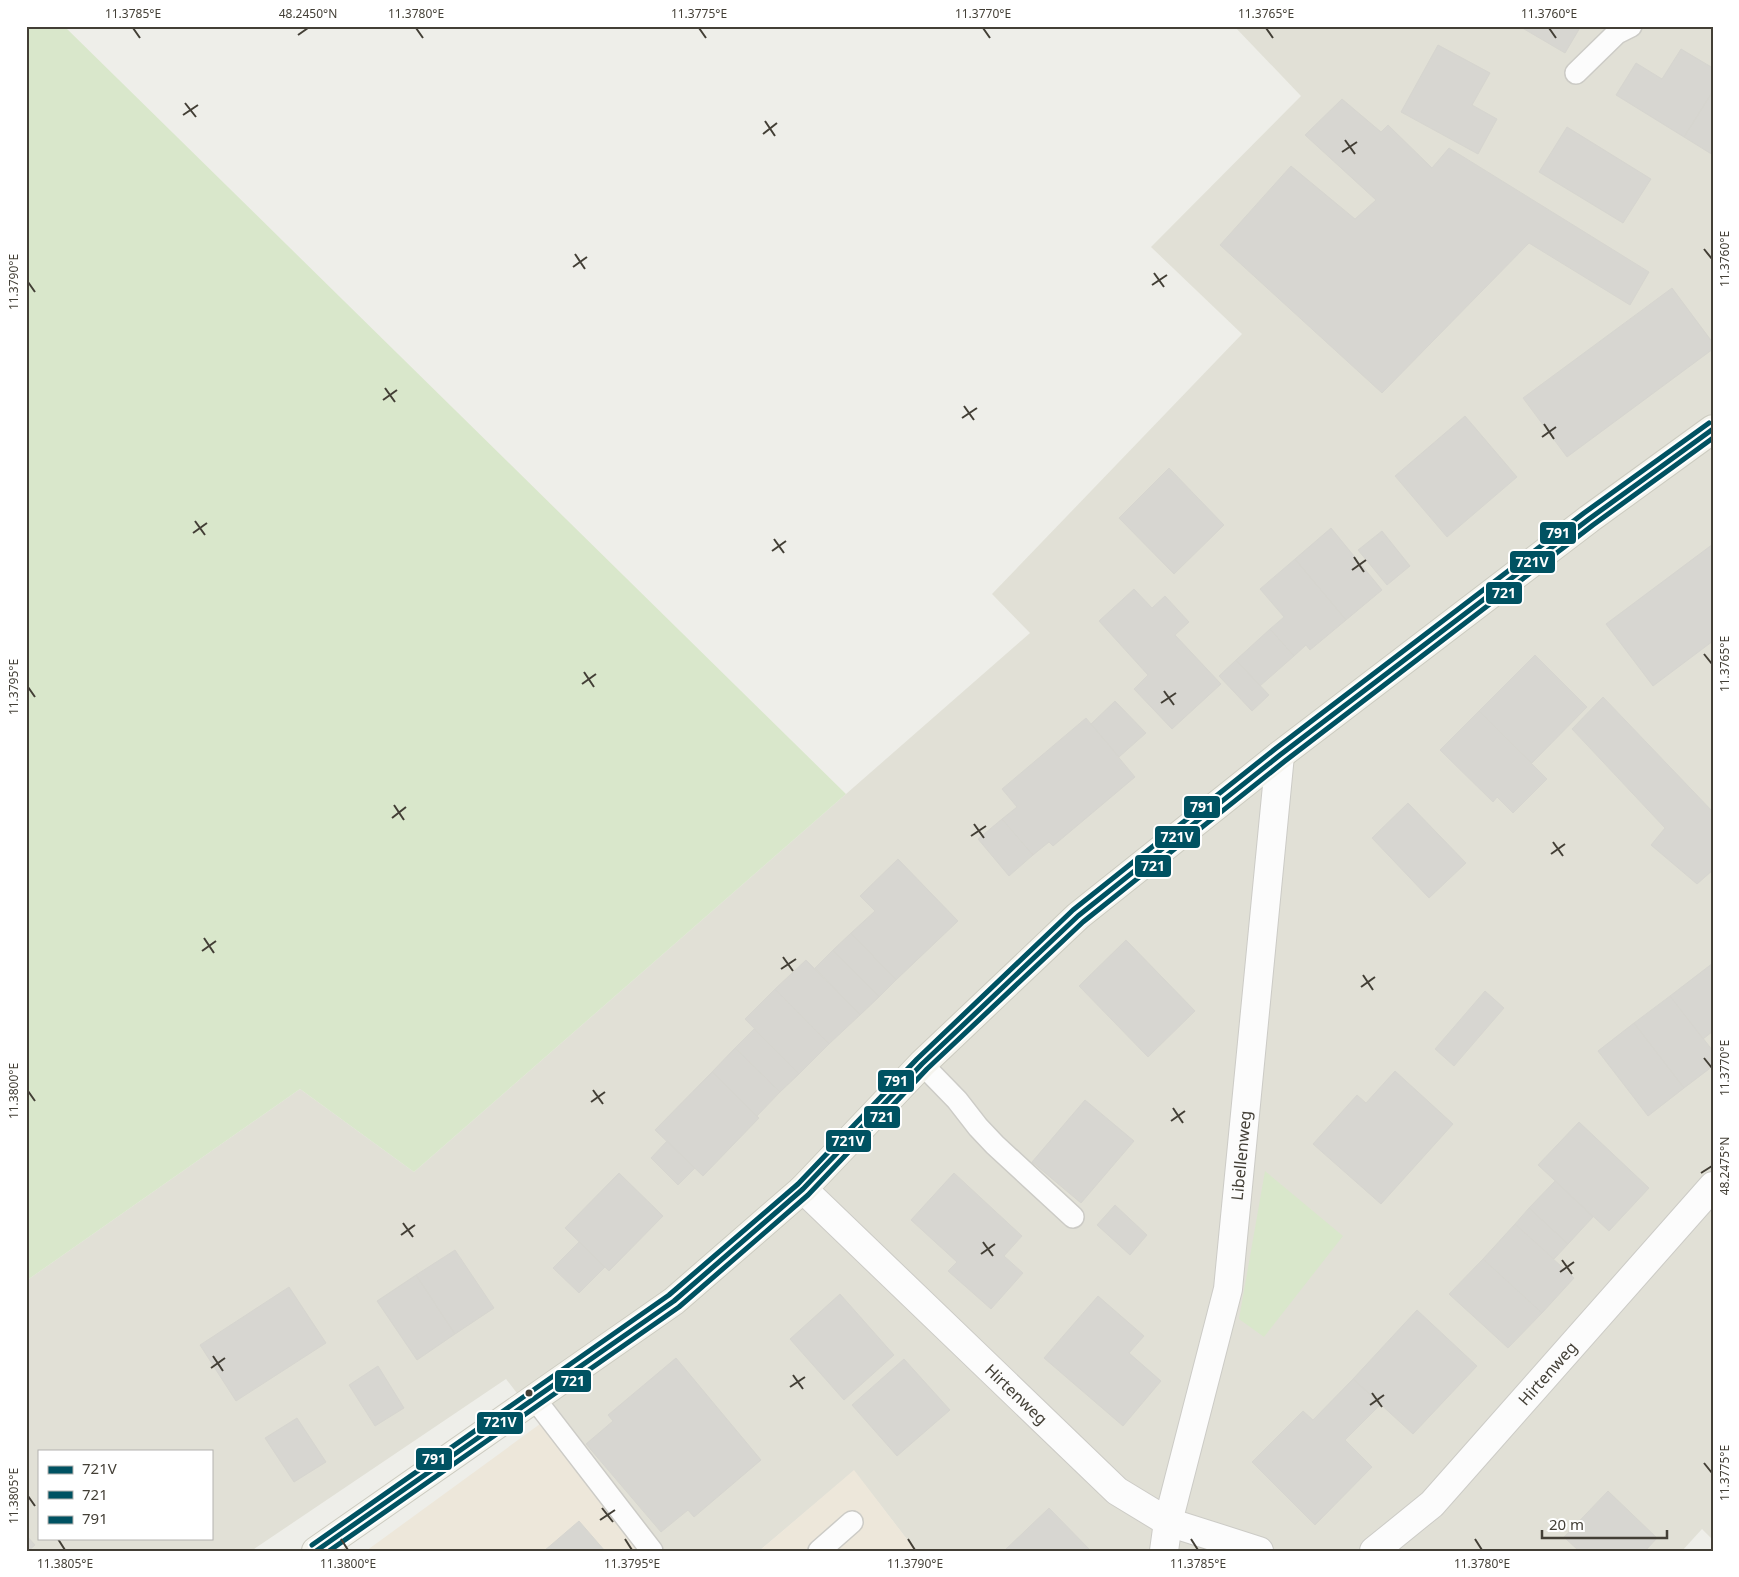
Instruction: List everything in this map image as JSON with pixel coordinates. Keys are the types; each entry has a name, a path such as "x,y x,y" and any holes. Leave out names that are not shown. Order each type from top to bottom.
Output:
{"street":[{"path":"316,1551 674,1301 803,1189 922,1064 1078,916 1280,755 1589,519 1713,429"},
{"name":"Libellenweg","path":"1164,1551 1168,1522 1228,1289 1280,755"},
{"name":"Hirtenweg","path":"1374,1551 1432,1504 1713,1186"},
{"name":"Hirtenweg","path":"803,1189 1117,1491 1168,1522 1259,1551"}],"lane":[{"path":"1576,73 1617,34 1631,26"},
{"path":"922,1064 957,1100 978,1127 1073,1217"},
{"path":"534,1398 652,1551"},
{"path":"820,1551 852,1522"}],"shaded area":[{"path":"1234,26 1713,26 1713,1540 1702,1529 1682,1551 916,1551 854,1471 759,1551 638,1551 506,1379 251,1551 26,1551 26,1281 300,1089 414,1172 1030,633 992,594 1242,334 1151,247 1301,96"},
{"path":"540,1424 638,1551 366,1551"},
{"path":"854,1470 916,1551 759,1551"}],"green space":[{"path":"26,26 64,26 846,794 414,1172 300,1089 26,1281"},
{"path":"1265,1171 1343,1236 1264,1337 1239,1319"}],"building":[{"path":"1519,26 1581,26 1565,53"},
{"path":"1438,45 1490,73 1472,105 1497,119 1478,154 1401,112"},
{"path":"1681,49 1713,68 1713,91 1684,137 1616,95 1636,63 1662,79"},
{"path":"1713,91 1713,155 1684,137"},
{"path":"1342,99 1381,132 1388,125 1432,168 1449,148 1649,272 1630,305 1529,243 1382,393 1220,245 1291,166 1355,219 1376,200 1305,135"},
{"path":"1567,127 1651,179 1623,223 1539,172"},
{"path":"1672,288 1713,343 1713,349 1567,457 1523,398"},
{"path":"1465,416 1517,477 1447,537 1395,476"},
{"path":"1169,468 1224,525 1174,574 1119,518"},
{"path":"1331,528 1382,590 1346,620 1295,559"},
{"path":"1382,531 1410,566 1387,585 1358,550"},
{"path":"1713,544 1713,641 1653,686 1606,624"},
{"path":"1295,559 1346,620 1310,650 1306,645 1294,656 1270,629 1284,617 1260,589"},
{"path":"1134,589 1152,608 1165,596 1189,622 1175,635 1221,684 1172,729 1134,689 1148,675 1099,621"},
{"path":"1270,629 1294,656 1260,686 1236,660"},
{"path":"1535,655 1587,707 1532,763 1479,711"},
{"path":"1236,660 1269,695 1252,711 1219,676"},
{"path":"1603,697 1713,812 1713,870 1697,884 1651,845 1665,828 1572,729"},
{"path":"1115,701 1146,733 1119,757 1091,724"},
{"path":"1479,711 1547,779 1513,813 1497,797 1493,802 1440,750"},
{"path":"1086,718 1135,777 1053,846 1049,842 1033,855 1002,819 1017,807 1002,789"},
{"path":"1408,803 1466,863 1429,898 1372,838"},
{"path":"1002,819 1033,855 1009,876 978,839"},
{"path":"898,859 958,921 896,980 851,933 875,911 860,896"},
{"path":"851,933 896,980 879,997 833,950"},
{"path":"1126,940 1195,1011 1148,1057 1079,986"},
{"path":"833,950 879,997 860,1015 815,968"},
{"path":"806,960 860,1015 829,1044 775,989"},
{"path":"1713,963 1713,1031 1703,1039 1670,996"},
{"path":"775,989 829,1044 799,1074 745,1019"},
{"path":"1485,991 1504,1008 1454,1066 1435,1049"},
{"path":"1670,996 1713,1051 1713,1066 1684,1088 1634,1023"},
{"path":"1634,1023 1684,1088 1648,1116 1598,1051"},
{"path":"754,1029 799,1074 780,1092 735,1048"},
{"path":"735,1048 780,1092 757,1116 712,1072"},
{"path":"1395,1071 1453,1124 1381,1204 1313,1144 1357,1095 1366,1103"},
{"path":"712,1072 759,1118 703,1176 655,1130"},
{"path":"1085,1100 1134,1141 1081,1203 1032,1162"},
{"path":"1579,1122 1649,1188 1609,1231 1538,1165"},
{"path":"667,1141 695,1168 678,1185 651,1158"},
{"path":"619,1173 663,1216 609,1271 565,1228"},
{"path":"954,1173 1022,1236 1004,1256 1023,1273 991,1309 948,1271 957,1262 911,1220"},
{"path":"1555,1181 1593,1217 1568,1244 1529,1208"},
{"path":"1115,1205 1147,1235 1130,1255 1097,1225"},
{"path":"1529,1208 1568,1244 1554,1259 1515,1224"},
{"path":"1515,1224 1574,1278 1542,1313 1483,1259"},
{"path":"579,1242 605,1267 579,1293 553,1268"},
{"path":"455,1250 494,1308 455,1334 416,1275"},
{"path":"1483,1259 1542,1313 1508,1348 1449,1294"},
{"path":"416,1275 455,1334 417,1360 377,1301"},
{"path":"289,1287 326,1343 236,1401 200,1345"},
{"path":"840,1294 894,1355 844,1400 790,1339"},
{"path":"1098,1296 1144,1336 1129,1353 1161,1381 1123,1426 1044,1358"},
{"path":"1417,1310 1477,1366 1413,1434 1353,1379"},
{"path":"676,1358 761,1460 694,1517 688,1510 661,1532 586,1444 613,1421 608,1415"},
{"path":"904,1359 950,1410 897,1456 852,1405"},
{"path":"378,1366 404,1408 375,1426 349,1385"},
{"path":"1353,1379 1381,1404 1345,1440 1372,1467 1315,1525 1252,1462 1303,1411 1313,1420"},
{"path":"297,1418 326,1462 294,1482 265,1438"},
{"path":"1608,1491 1657,1538 1645,1551 1579,1551 1564,1537"},
{"path":"1049,1508 1091,1551 1004,1551"},
{"path":"579,1521 605,1551 544,1551"},
{"path":"26,1535 35,1545 28,1551 26,1551"}],"transit line":[{"name":"791","path":"312,1545 669,1295 798,1184 917,1059 1073,910 1275,749 1584,513 1709,423"},
{"name":"721V","path":"316,1551 674,1301 803,1189 922,1064 1078,916 1280,755 1589,519 1713,429"},
{"name":"721","path":"329,1551 679,1307 808,1195 927,1069 1083,922 1285,761 1593,525 1713,438"}]}
